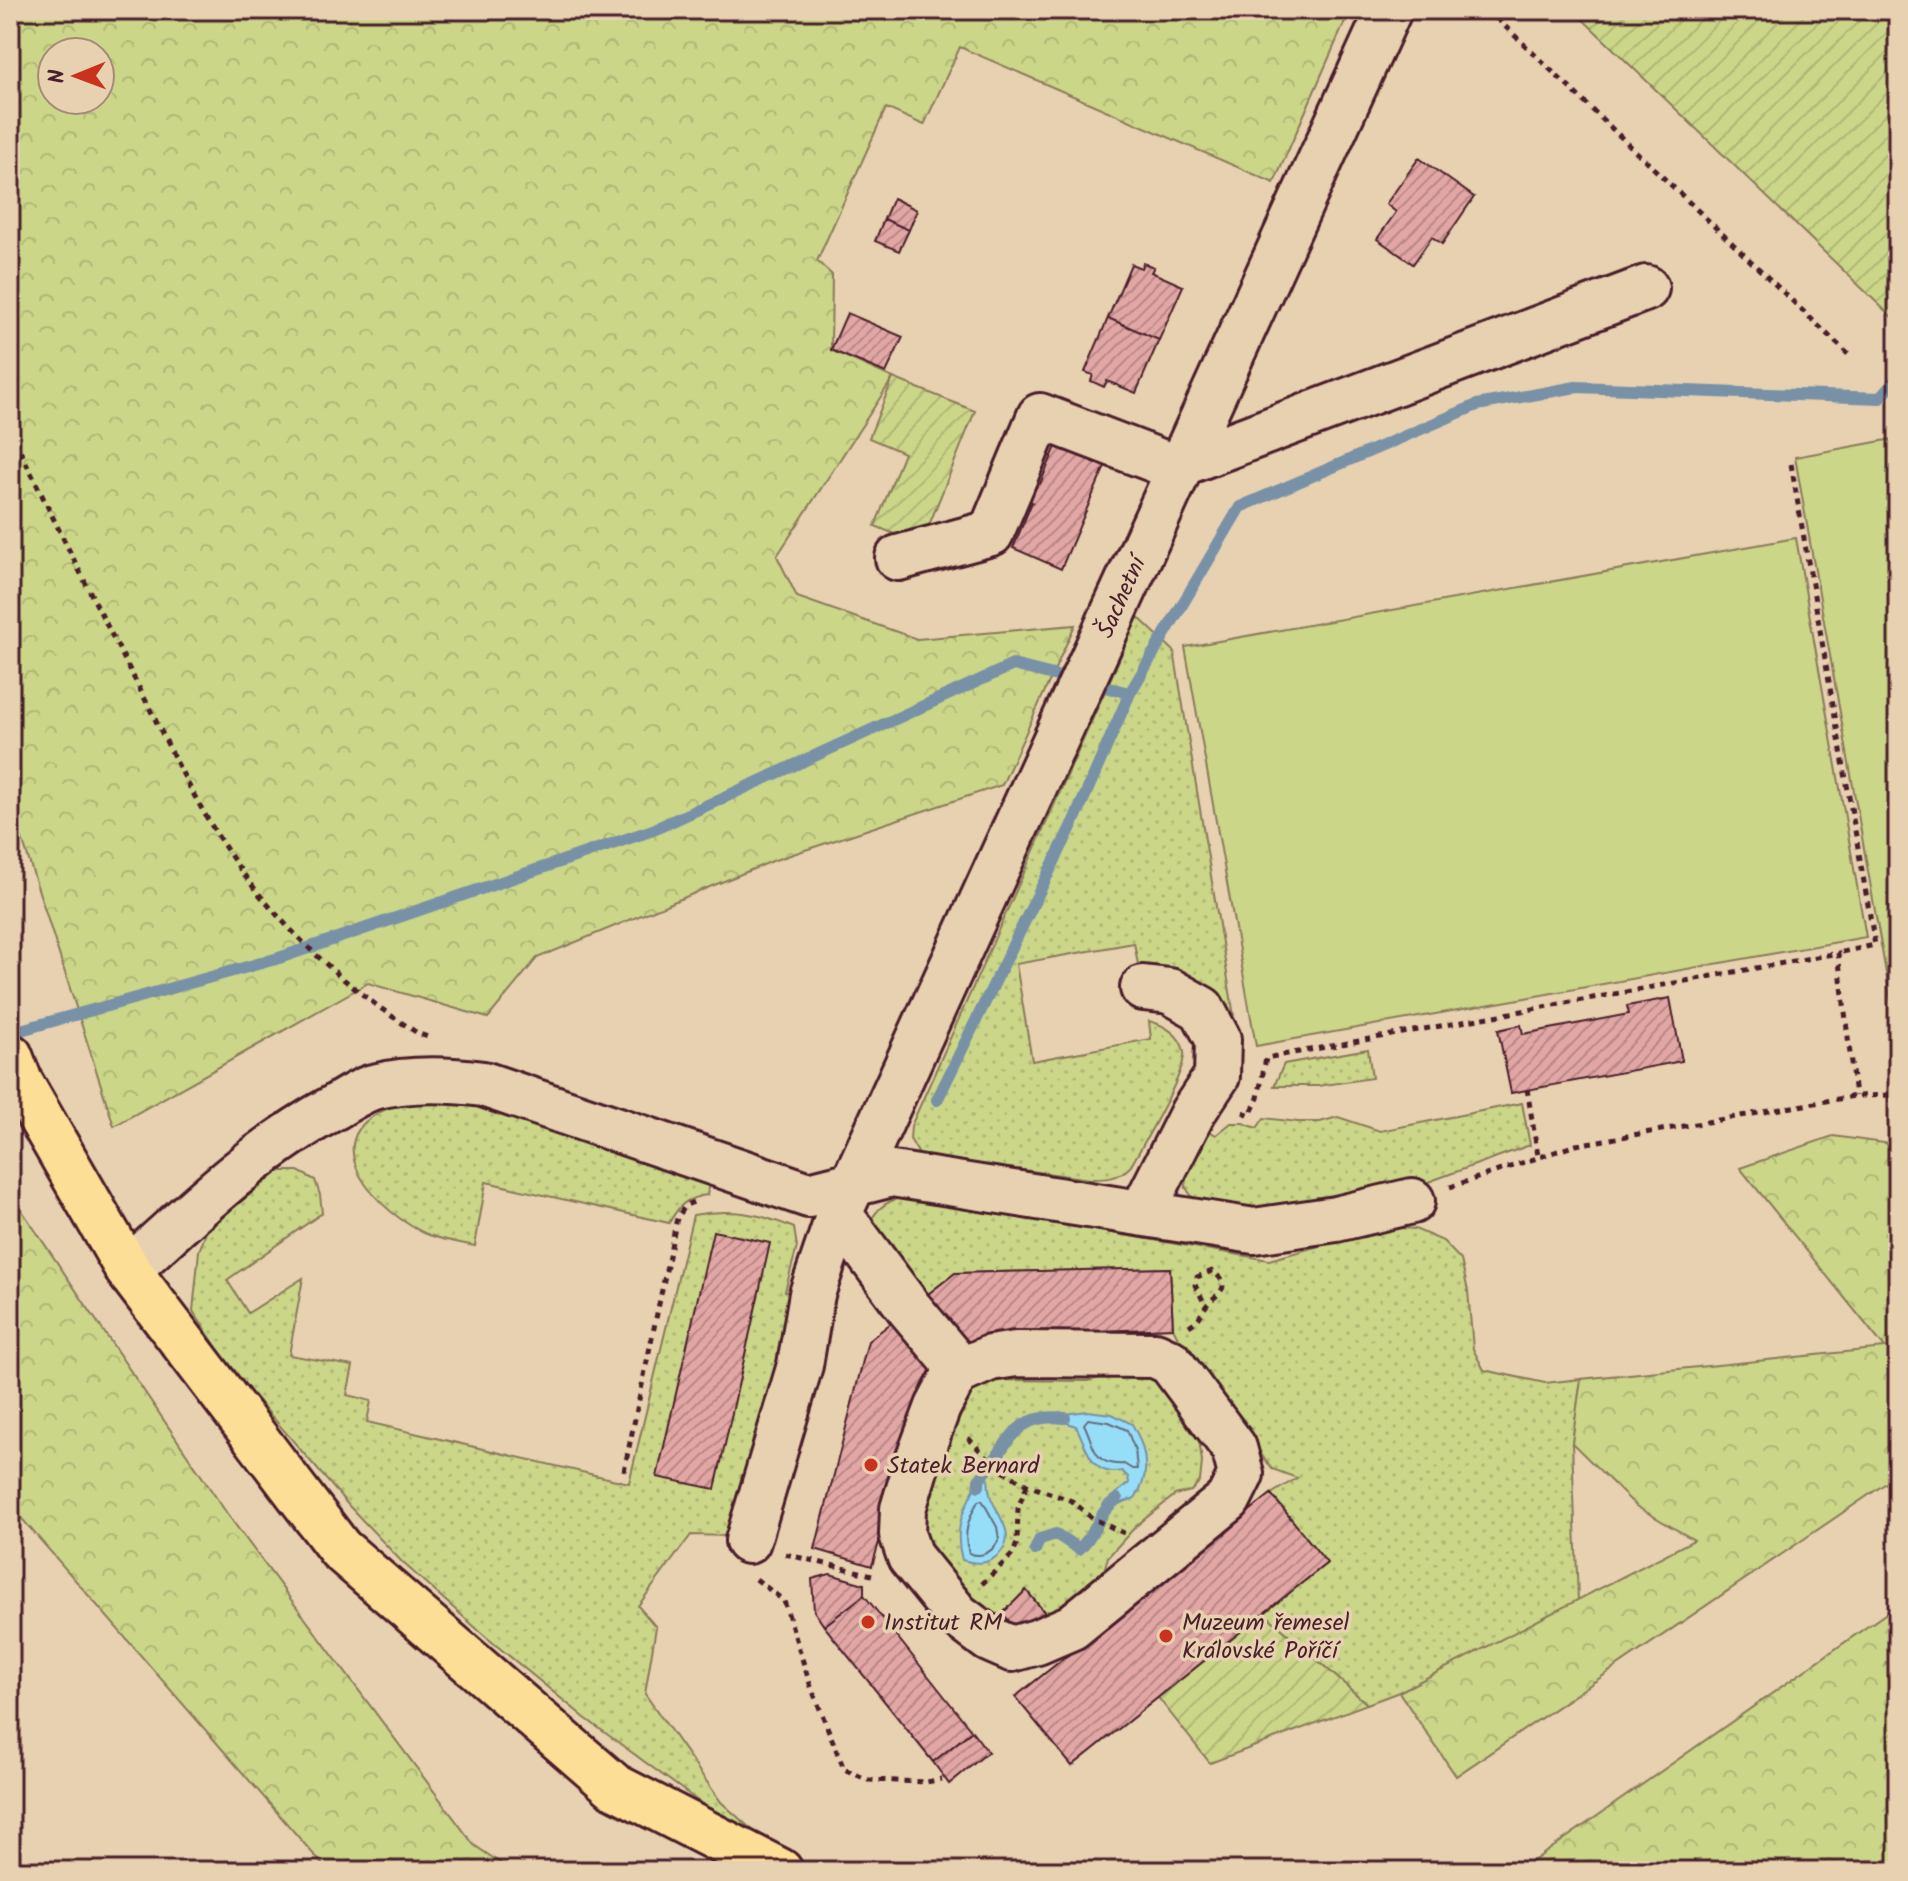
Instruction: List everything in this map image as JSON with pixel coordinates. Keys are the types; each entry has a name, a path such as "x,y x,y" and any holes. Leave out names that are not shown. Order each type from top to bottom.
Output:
{"main road":[{"path":"10,1056 20,1082 128,1270 340,1549 614,1786 780,1871"}],"street":[{"name":"Šachetní","path":"750,1558 800,1365 812,1294 846,1200 1389,10"},
{"path":"898,558 991,533 1040,416 1181,466 1646,288"},
{"path":"1142,1213 1193,1112 1217,1076 1218,1039 1202,1009 1170,991 1143,988"},
{"path":"128,1270 223,1183 310,1121 369,1088 398,1082 454,1080 483,1084 809,1195 846,1200 892,1174 1254,1231 1336,1219 1412,1201"},
{"path":"846,1200 909,1308 951,1358 956,1373"},
{"path":"1016,1354 1155,1355 1170,1362 1234,1448 1241,1474 1228,1500 1072,1627 1012,1649 989,1639 952,1609 910,1557 902,1534 903,1509 938,1407 956,1373 990,1358 1016,1354"}],"path":[{"path":"1488,10 1850,356"},
{"path":"10,429 177,763 221,839 262,898 317,958 372,1004 419,1034 434,1039"},
{"path":"1314,1049 1875,945 1791,464"},
{"path":"1838,953 1855,1096"},
{"path":"1527,1089 1538,1156"},
{"path":"1412,1201 1576,1145 1855,1096 1898,1095"},
{"path":"624,1471 677,1218 686,1205 710,1199"},
{"path":"1155,1355 1174,1336 1201,1318 1206,1306 1220,1296 1223,1286 1219,1276 1212,1271 1197,1277 1195,1285 1206,1306"},
{"path":"974,1445 996,1467 1027,1485 1072,1501 1092,1518 1109,1525"},
{"path":"952,1609 1013,1554 1017,1543 1018,1508 1027,1485"},
{"path":"910,1557 884,1577 773,1551 750,1558 784,1601 810,1684 844,1769 868,1780 927,1782 942,1779"}],"green space":[{"path":"10,10 1350,10 1274,183 960,47 924,125 886,108 817,261 832,275 831,350 893,378 777,556 797,597 917,639 1075,625 1002,785 775,860 537,958 488,1018 368,983 114,1126 10,801"},
{"path":"1573,10 1898,10 1898,323"},
{"path":"893,378 975,411 921,545 875,526 904,453 869,438"},
{"path":"1898,438 1898,1012 1893,1013 1795,457"},
{"path":"1796,538 1866,937 1256,1046 1185,647"},
{"path":"1138,617 1174,651 1234,1016 1216,992 1195,979 1170,974 1140,975 1134,943 1016,964 1032,1061 1151,1039 1149,1021 1176,1036 1184,1052 1183,1062 1163,1109 1131,1166 1122,1174 1102,1179 920,1156 910,1139 911,1126"},
{"path":"1368,1049 1372,1078 1318,1086 1274,1086 1284,1064"},
{"path":"460,1100 502,1108 709,1184 707,1195 684,1203 669,1223 486,1182 475,1246 428,1235 401,1219 366,1185 356,1166 353,1147 359,1130 376,1115 412,1101"},
{"path":"1522,1103 1530,1145 1417,1186 1271,1214 1199,1207 1186,1188 1185,1175 1206,1129 1216,1135 1231,1123 1257,1128 1264,1118 1320,1122 1338,1117 1380,1131"},
{"path":"1833,1136 1898,1145 1898,1475 1456,1776 1399,1692 1694,1540 1636,1506 1572,1443 1581,1379 1885,1348 1740,1168"},
{"path":"280,1171 298,1171 315,1180 322,1213 227,1280 248,1313 303,1278 289,1355 353,1366 347,1395 371,1401 367,1422 629,1483 693,1215 745,1213 794,1228 797,1247 785,1291 799,1296 728,1536 691,1535 638,1606 656,1627 645,1694 721,1802 759,1836 702,1804 585,1718 486,1637 402,1562 350,1507 231,1369 193,1311 199,1251 209,1225 257,1180"},
{"path":"10,1193 228,1515 474,1845 512,1871 328,1871 10,1505"},
{"path":"904,1197 1269,1260 1388,1227 1415,1229 1443,1241 1461,1260 1468,1291 1473,1349 1484,1370 1545,1383 1581,1379 1572,1443 1578,1601 1399,1692 1367,1704 1264,1613 1327,1563 1271,1494 1297,1478 1272,1469 1184,1349 1173,1328 1170,1268 955,1273 920,1300 870,1222 884,1205"},
{"path":"1129,1372 1143,1373 1156,1380 1198,1431 1202,1462 1200,1481 1191,1491 1175,1495 1136,1526 1108,1557 1099,1587 1053,1624 1026,1590 1003,1613 979,1617 936,1565 922,1533 951,1424 971,1390 985,1382 1002,1380 1087,1381"},
{"path":"1898,1605 1898,1871 1519,1871"},
{"path":"1264,1613 1367,1704 1210,1763 1156,1695"}],"water":[{"path":"1087,1411 1112,1414 1132,1424 1144,1452 1144,1480 1135,1498 1105,1509 1101,1515 1104,1503 1129,1483 1128,1477 1122,1471 1103,1470 1087,1451 1076,1426 1049,1416"},
{"path":"988,1472 990,1495 1007,1534 1004,1548 990,1561 977,1563 962,1560 959,1536 962,1516 982,1474"}],"building":[{"path":"1419,158 1474,197 1442,244 1432,237 1413,264 1377,239 1396,212 1386,204"},
{"path":"893,198 917,210 909,230 884,219"},
{"path":"884,219 909,230 899,251 875,241"},
{"path":"1143,263 1154,267 1151,272 1183,286 1159,340 1108,318 1131,264 1141,268"},
{"path":"847,313 903,337 886,373 831,350"},
{"path":"1108,318 1159,340 1136,393 1107,381 1104,387 1091,381 1093,375 1085,372"},
{"path":"1060,437 1109,457 1061,569 1013,548 1032,502 1029,501 1037,483 1040,484"},
{"path":"1670,998 1682,1061 1511,1093 1498,1030 1521,1025 1523,1034 1629,1014 1627,1006"},
{"path":"713,1231 770,1243 715,1489 657,1477"},
{"path":"1170,1268 1173,1328 981,1336 951,1358 927,1380 872,1566 815,1549 868,1341 955,1273"},
{"path":"1271,1494 1327,1563 1072,1766 1015,1697"},
{"path":"830,1574 864,1584 864,1595 824,1626 814,1611 812,1579"},
{"path":"1026,1590 1046,1614 1020,1636 1003,1613"},
{"path":"864,1595 972,1731 933,1762 824,1626"},
{"path":"972,1731 988,1752 949,1784 933,1762"}],"waterway":[{"path":"1091,684 1130,693 1240,507 1477,405 1576,387 1880,398 1898,378"},
{"path":"10,1033 279,958 653,830 1013,665 1073,680"},
{"path":"937,1100 1074,821 1130,693"},
{"path":"979,1486 979,1480 1022,1427 1047,1418 1065,1418"},
{"path":"1035,1550 1040,1539 1056,1534 1079,1549 1117,1499"}],"place":[{"name":"Statek Bernard","path":"871,1465"},
{"name":"Institut RM","path":"868,1622"},
{"name":"Muzeum řemesel Královské Poříčí","path":"1166,1636"}]}
